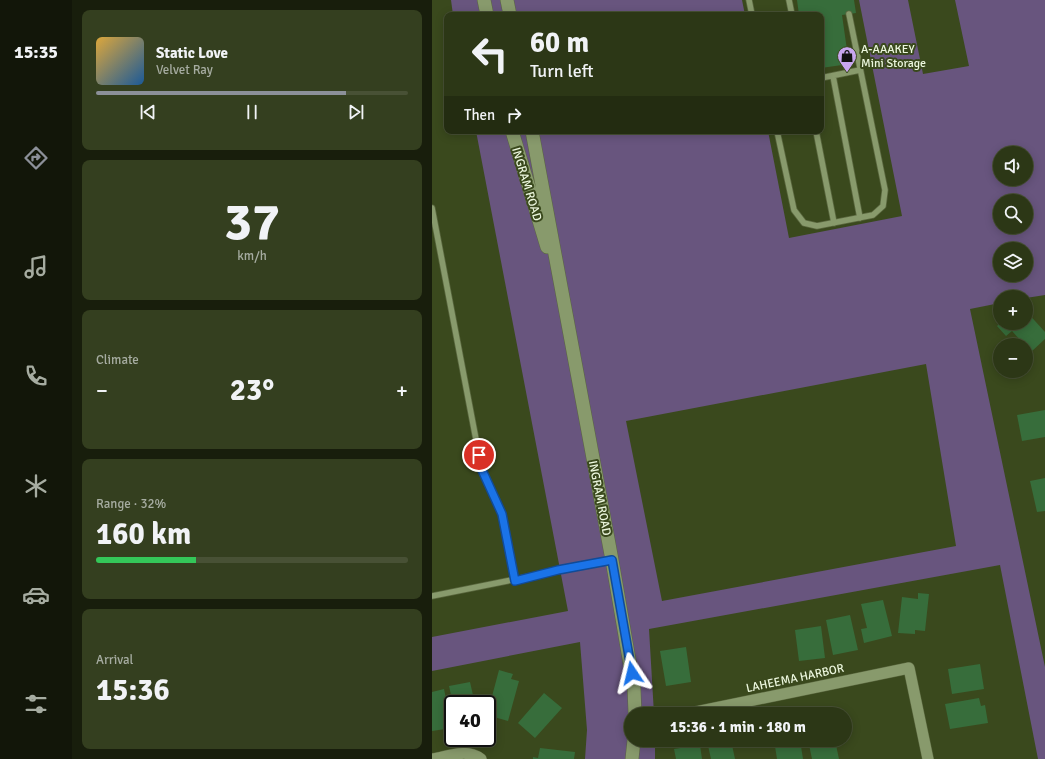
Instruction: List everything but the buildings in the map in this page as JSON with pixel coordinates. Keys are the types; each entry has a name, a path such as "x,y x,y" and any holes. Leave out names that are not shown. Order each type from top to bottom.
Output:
{"street":[{"path":"484,0 486,12"},
{"path":"507,0 509,12"},
{"name":"INGRAM ROAD","path":"513,134 535,210 560,282"},
{"name":"INGRAM ROAD","path":"533,134 612,560 634,688 635,707"},
{"name":"LAHEEMA HARBOR","path":"720,707 909,668 928,759"},
{"path":"632,759 633,747"},
{"path":"432,759 462,753 474,754 481,759"}],"lane":[{"path":"748,0 751,12"},
{"path":"789,0 791,12"},
{"path":"778,134 794,210 804,223 817,226 860,218 873,215 883,206 885,190 849,14"},
{"path":"824,78 860,70"},
{"path":"833,76 860,218"},
{"path":"817,134 834,223"},
{"path":"432,208 482,470 502,514 515,581"},
{"path":"432,596 515,581 558,570 612,560"}],"shaded area":[{"path":"451,0 742,0 744,12 453,12"},
{"path":"859,0 908,0 923,74 969,66 955,0 1045,0 1045,295 1033,297 1033,290 993,290 993,304 970,309 1045,667 1045,759 1038,759 1000,565 649,629 654,707 624,707 624,747 655,747 655,759 585,759 587,730 580,642 432,671 432,637 568,611 477,134 769,134 789,238 902,216","holes":["926,364 956,546 662,601 626,421"]}],"place":[{"name":"A-AAAKEY Mini Storage","path":"847,73"}],"route":[{"path":"479,455 482,470 502,514 515,581 558,570 612,560 632,673"}]}
